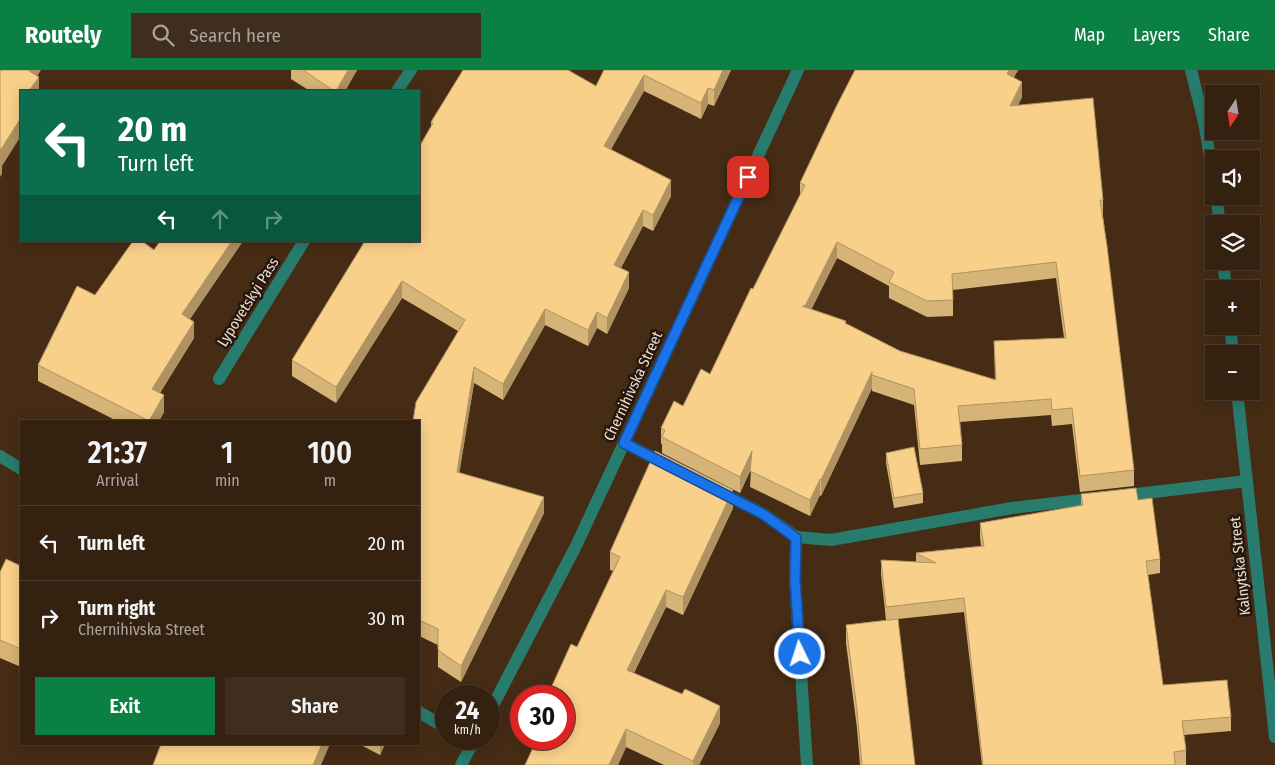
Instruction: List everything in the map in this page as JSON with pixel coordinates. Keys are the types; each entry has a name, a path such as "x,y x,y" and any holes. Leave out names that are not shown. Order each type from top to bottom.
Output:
{"street":[{"path":"399,90 411,70"},
{"name":"Chernihivska Street","path":"500,692 576,546 798,70"},
{"path":"1191,70 1209,150"},
{"name":"Lypovetskyi Pass","path":"219,379 303,242"},
{"name":"Kalnytska Street","path":"1238,400 1275,737"},
{"path":"624,443 676,470"},
{"path":"0,456 20,468"},
{"path":"711,487 763,514 796,538 830,540 1012,508 1247,481"},
{"path":"796,538 795,580 807,765"},
{"path":"420,713 435,721"},
{"path":"462,765 467,750"}],"building":[{"path":"0,70 30,70 39,77 30,90 20,90 20,120 0,151"},
{"path":"303,70 348,70 337,90 333,90"},
{"path":"463,70 568,70 596,86 604,70 723,70 714,90 708,88 701,103 644,75 604,146 671,180 653,215 643,210 614,265 629,272 607,318 597,312 588,330 545,309 503,384 474,367 457,472 544,497 461,666 438,650 438,629 420,620 420,420 413,420 416,402 465,320 402,281 336,387 292,360 364,242 420,242 420,145 433,123 431,122"},
{"path":"855,70 1009,70 1007,74 1022,82 1010,106 1093,98 1103,200 1100,200 1134,470 1080,476 1072,408 1052,410 1051,399 958,406 962,445 920,449 914,389 872,375 872,372 810,500 750,471 752,451 740,477 662,437 665,430 661,428 674,401 683,406 701,369 710,374 751,288 753,289 805,185 800,183","holes":["837,242 894,272 889,282 927,301 953,300 952,274 1056,262 1066,338 994,341 996,380 900,351 845,323 846,321 802,306 805,306"]},
{"path":"132,242 143,242 154,250 159,242 231,242 182,314 194,322 152,389 164,395 150,420 38,365 77,286 95,295"},
{"path":"914,447 923,493 894,498 886,453"},
{"path":"655,451 733,490 683,597 666,590 627,670 682,694 685,689 720,706 693,761 626,729 609,765 525,765 532,750 575,750 575,685 552,685 571,644 577,647 620,557 610,552"},
{"path":"1136,488 1138,500 1152,498 1160,559 1146,561 1163,685 1227,680 1231,717 1182,721 1186,750 1174,752 1175,765 983,765 964,598 886,607 881,560 936,563 916,553 984,546 980,523 1083,505 1081,494"},
{"path":"6,559 20,566 20,649 0,640 0,572"},
{"path":"898,619 915,765 862,765 846,625"},
{"path":"161,745 322,745 313,765 153,765"}],"route":[{"path":"748,177 624,443 763,514 796,538 795,580 800,654"}]}
